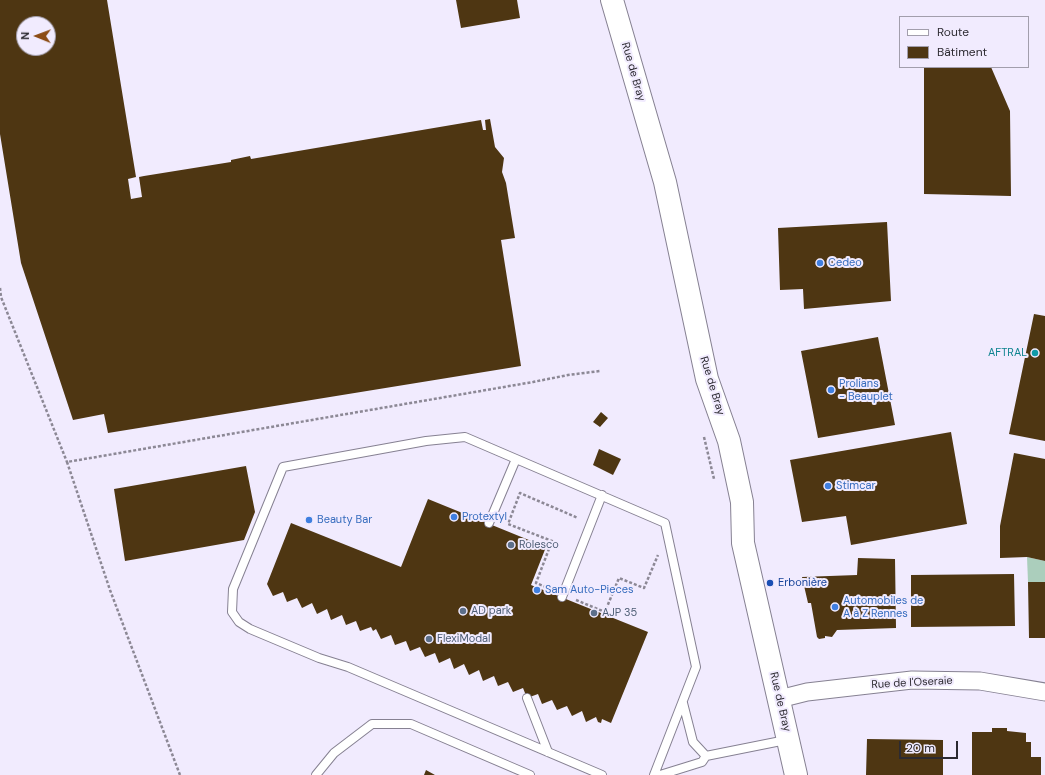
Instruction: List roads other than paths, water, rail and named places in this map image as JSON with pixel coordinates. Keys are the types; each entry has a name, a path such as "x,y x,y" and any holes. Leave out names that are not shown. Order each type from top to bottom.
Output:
{"street":[{"name":"Rue de Bray","path":"612,0 666,182 707,379 729,441 742,502 743,543 780,699 796,775"},
{"name":"Rue de l'Oseraie","path":"780,699 807,692 912,680 980,681 1045,692"}],"lane":[{"path":"602,775 348,667 319,658 250,630 235,618 231,605 236,582 283,467 426,441 465,437 665,523 696,667 654,775"},
{"path":"489,523 516,459"},
{"path":"562,596 602,495"},
{"path":"527,698 548,752"},
{"path":"683,703 693,742 706,756"},
{"path":"316,775 334,753 372,724 411,724 530,775"},
{"path":"660,775 702,762 706,756 789,740"}],"place":[{"name":"Cedeo","path":"820,263"},
{"name":"AFTRAL","path":"1035,353"},
{"name":"Prolians - Beauplet","path":"831,390"},
{"name":"Stimcar","path":"828,486"},
{"name":"Protextyl","path":"454,517"},
{"name":"Beauty Bar","path":"309,520"},
{"name":"Rolesco","path":"511,545"},
{"name":"Erbonière","path":"770,583"},
{"name":"Sam Auto-Pieces","path":"537,590"},
{"name":"Automobiles de A à Z Rennes","path":"835,607"},
{"name":"AD park","path":"463,611"},
{"name":"AJP 35","path":"594,613"},
{"name":"FlexiModal","path":"429,639"}]}
